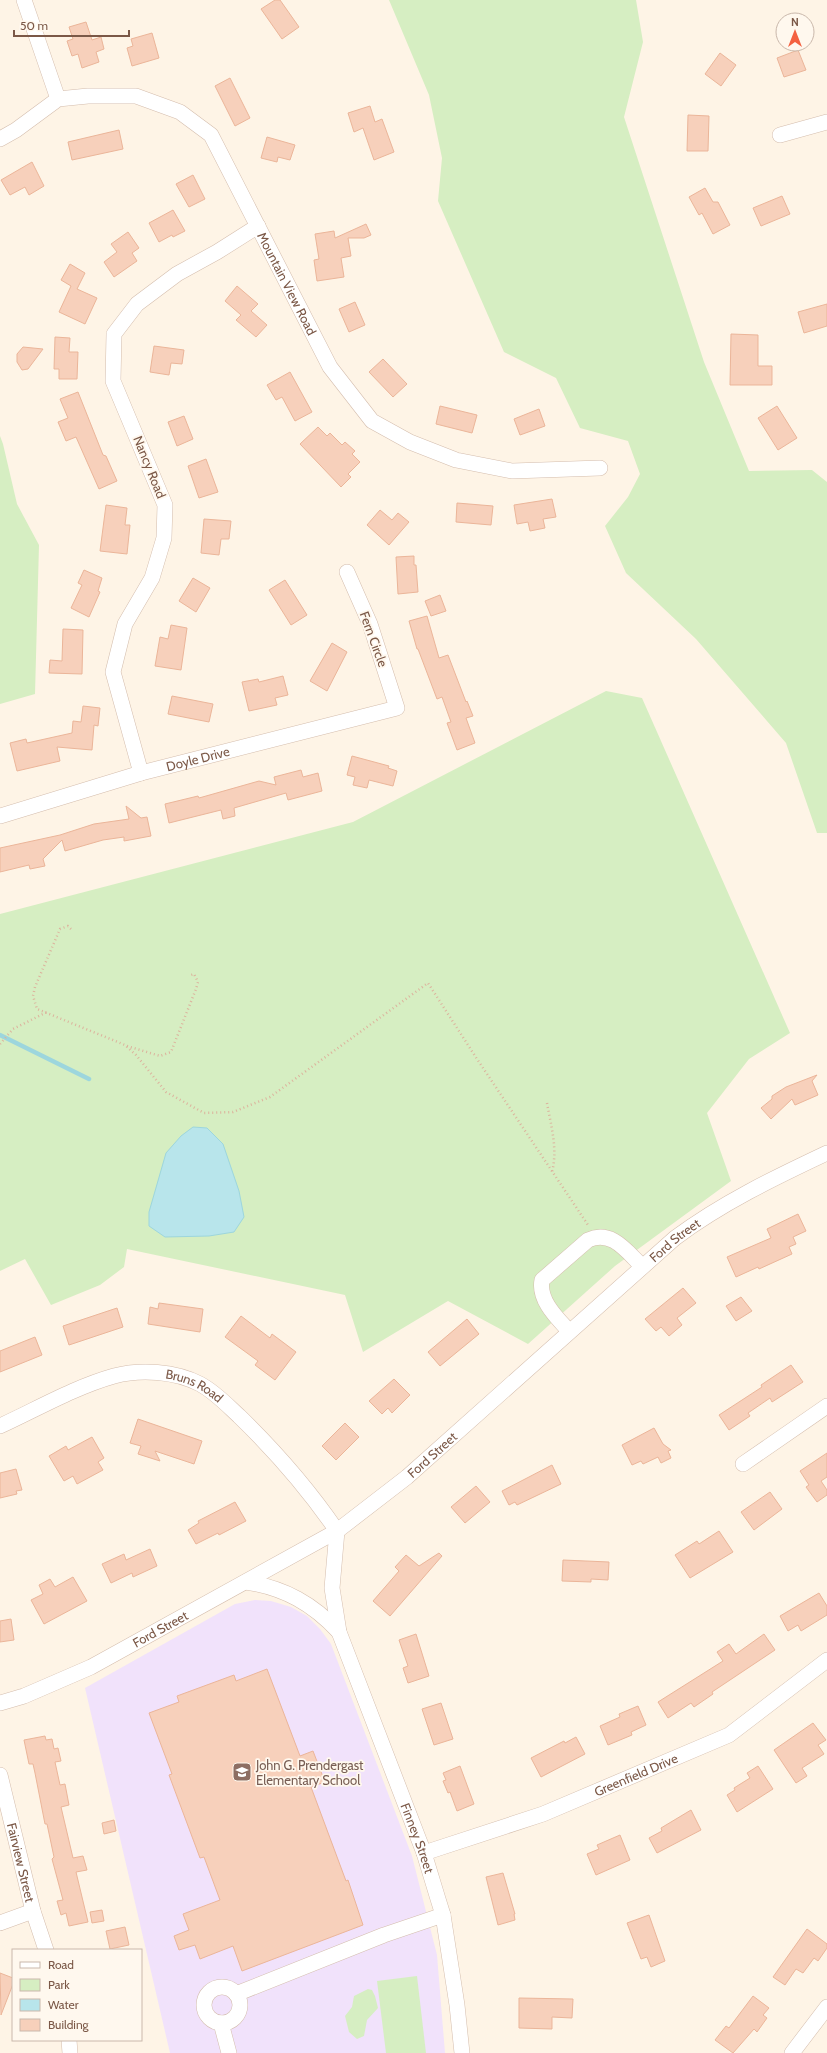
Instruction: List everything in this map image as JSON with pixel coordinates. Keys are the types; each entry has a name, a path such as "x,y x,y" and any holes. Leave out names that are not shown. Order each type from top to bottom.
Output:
{"street":[{"path":"0,139 16,130 58,99 24,0"},
{"name":"Mountain View Road","path":"58,99 88,96 136,96 180,112 210,135 330,368 372,421 410,442 456,460 512,471 600,468"},
{"path":"780,135 827,122"},
{"name":"Nancy Road","path":"141,773 114,672 125,624 154,571 164,538 165,505 114,381 114,334 137,304 176,274 217,252 258,226"},
{"name":"Fern Circle","path":"347,572 370,624 397,708"},
{"name":"Doyle Drive","path":"0,816 141,773 397,708"},
{"name":"Ford Street","path":"0,1703 24,1696 91,1667 337,1531 407,1476 675,1238 704,1216 748,1191 827,1153"},
{"path":"569,1331 556,1317 544,1298 540,1288 542,1280 588,1240 596,1237 612,1239 642,1266"},
{"name":"Bruns Road","path":"0,1426 114,1376 157,1372 182,1377 200,1384 218,1396 264,1440 325,1514 337,1531"},
{"path":"743,1464 827,1406"},
{"name":"Finney Street","path":"337,1531 332,1588 339,1632 424,1854 443,1915 457,2005 462,2053"},
{"name":"Finney Street","path":"246,1582 268,1585 306,1602 323,1615 339,1632"},
{"name":"Greenfield Drive","path":"424,1854 543,1814 730,1735 827,1660"},
{"name":"Fairview Street","path":"0,1775 33,1911 46,1949"},
{"path":"0,1923 33,1911"},
{"path":"236,1994 384,1935 443,1915"},
{"path":"220,1987 226,1988 236,1994 240,2005 236,2016 226,2022 221,2023 215,2022 206,2014 204,2008 206,1997 210,1992 220,1987"},
{"path":"792,2053 827,2007"},
{"path":"221,2023 229,2053"},
{"path":"69,2041 70,2053"}],"path":[{"path":"71,928 68,926 60,929 32,996 37,1009 125,1045 160,1056 171,1052 198,982 194,974 191,975"},
{"path":"125,1045 136,1055 166,1092 204,1113 233,1112 270,1097 428,983 596,1237"},
{"path":"0,1044 13,1029 47,1012"},
{"path":"547,1103 554,1137 555,1159 552,1172"}],"shaded area":[{"name":"John G. Prendergast Elementary School","path":"255,1600 271,1601 291,1607 307,1616 320,1629 331,1644 412,1856 437,1955 445,2053 170,2053 85,1688 235,1604"}],"green space":[{"path":"389,0 636,0 643,42 624,117 704,362 749,471 812,470 827,482 827,833 817,833 786,743 696,639 626,573 605,526 628,497 640,474 628,441 580,428 556,378 504,352 438,201 442,158 429,95"},
{"path":"0,436 17,504 39,545 35,694 0,704"},
{"path":"606,691 642,698 790,1033 749,1059 707,1113 731,1181 615,1266 528,1344 448,1301 363,1352 345,1295 127,1249 124,1267 100,1285 51,1305 25,1259 0,1271 0,914 353,822"},
{"path":"417,1976 426,2053 386,2053 377,1981"},
{"path":"368,1989 372,1990 378,2008 367,2020 364,2036 357,2039 349,2032 345,2016 352,2007 354,1996"}],"water":[{"path":"193,1127 207,1128 223,1144 239,1191 244,1217 234,1232 209,1236 165,1237 149,1226 149,1212 166,1153 181,1136"}],"building":[{"path":"275,0 280,0 299,27 282,39 261,9"},
{"path":"86,22 92,40 101,37 104,49 96,52 99,62 82,68 78,54 72,56 67,41 73,39 69,27"},
{"path":"152,33 159,58 132,66 127,48 133,46 131,39"},
{"path":"793,52 799,52 806,70 784,77 777,58"},
{"path":"720,53 736,65 721,86 705,74"},
{"path":"230,78 250,118 235,126 215,86"},
{"path":"370,106 375,122 382,119 394,152 374,160 363,128 354,132 348,113"},
{"path":"688,115 709,116 708,151 687,151"},
{"path":"119,130 123,149 72,160 68,142"},
{"path":"267,137 295,145 290,160 278,157 277,162 261,158"},
{"path":"32,162 44,186 29,195 25,187 10,195 1,180"},
{"path":"193,175 205,199 189,207 176,184"},
{"path":"705,188 713,202 718,202 730,225 713,234 702,213 699,215 689,197"},
{"path":"782,196 790,214 761,226 753,208"},
{"path":"173,210 185,231 173,237 172,235 159,242 149,223"},
{"path":"366,224 371,235 364,238 348,238 351,256 341,258 344,277 317,281 314,260 319,259 315,234 334,231 335,238"},
{"path":"128,232 139,248 132,253 137,261 114,277 104,262 117,252 111,244"},
{"path":"70,264 85,273 77,289 97,298 85,324 59,312 71,286 61,280"},
{"path":"237,286 258,304 251,311 267,325 256,337 236,320 241,315 225,301"},
{"path":"355,302 365,325 349,332 339,309"},
{"path":"827,304 827,326 804,333 798,312"},
{"path":"731,334 758,335 758,366 772,366 772,385 730,385"},
{"path":"55,337 70,338 69,352 78,352 77,379 59,379 59,369 54,369"},
{"path":"154,346 184,350 182,364 171,363 169,375 150,372"},
{"path":"23,347 43,349 28,369 22,370 17,362 17,354"},
{"path":"383,359 407,384 393,397 369,372"},
{"path":"290,372 312,412 295,421 282,397 276,400 267,385"},
{"path":"78,392 103,455 106,456 117,481 99,489 76,437 66,441 58,422 68,418 60,399"},
{"path":"440,406 477,415 472,433 436,424"},
{"path":"777,406 797,438 778,450 758,418"},
{"path":"539,409 545,426 520,435 514,419"},
{"path":"184,416 193,439 177,446 168,422"},
{"path":"318,427 327,436 330,433 342,445 345,442 355,451 352,454 360,462 348,474 351,477 341,487 300,444"},
{"path":"206,459 218,492 199,498 188,466"},
{"path":"552,499 556,517 543,519 545,528 530,531 528,522 517,524 514,505"},
{"path":"457,503 493,506 491,525 456,522"},
{"path":"106,505 127,508 125,525 130,525 127,554 100,551"},
{"path":"380,510 392,520 398,513 409,522 389,545 367,525"},
{"path":"204,519 231,521 229,539 221,539 219,555 201,553"},
{"path":"414,556 418,592 398,594 396,557"},
{"path":"84,570 102,578 98,591 100,592 89,617 71,608 82,585 78,583"},
{"path":"193,578 210,588 196,612 179,601"},
{"path":"285,580 307,615 291,625 269,590"},
{"path":"440,595 446,611 431,616 425,601"},
{"path":"427,616 439,658 448,655 473,716 466,718 475,743 457,750 447,723 451,722 442,697 437,699 417,649 409,621"},
{"path":"171,625 187,628 181,670 155,666 160,637 168,639"},
{"path":"63,629 83,630 82,674 49,673 50,660 62,661"},
{"path":"332,643 347,652 327,691 310,681"},
{"path":"283,676 288,695 275,698 277,705 249,711 242,682 258,679 259,682"},
{"path":"172,696 213,704 209,722 168,714"},
{"path":"83,706 100,708 98,726 94,725 92,750 57,747 60,761 17,771 10,743 26,739 27,743 72,733 73,721 81,722"},
{"path":"352,756 389,766 388,768 397,771 393,786 369,780 367,788 353,785 355,777 347,775"},
{"path":"301,770 303,777 318,773 322,791 288,800 286,793 234,808 235,816 223,819 221,810 169,823 165,804 198,796 199,798 259,781 276,785 274,777"},
{"path":"126,806 141,818 147,817 151,836 124,841 124,837 103,840 65,851 62,840 43,859 45,866 30,869 29,865 0,872 0,848 60,835 94,824 129,819"},
{"path":"817,1075 812,1081 818,1095 795,1105 792,1099 771,1119 761,1108 772,1099 772,1096 786,1087"},
{"path":"798,1214 806,1231 793,1237 796,1244 789,1247 792,1254 759,1269 758,1267 736,1277 727,1257 771,1238 767,1229"},
{"path":"683,1288 696,1303 677,1318 682,1325 669,1336 661,1327 656,1331 645,1319"},
{"path":"741,1297 752,1311 736,1321 726,1306"},
{"path":"159,1303 203,1309 200,1332 148,1324 150,1307 158,1309"},
{"path":"117,1308 123,1327 69,1345 63,1326"},
{"path":"241,1316 270,1338 272,1334 296,1352 275,1380 255,1365 258,1361 225,1337"},
{"path":"467,1319 479,1334 440,1366 428,1352"},
{"path":"35,1337 42,1355 0,1372 0,1351"},
{"path":"791,1365 803,1382 772,1402 770,1398 748,1413 750,1416 729,1430 719,1415 762,1387 761,1385"},
{"path":"394,1379 410,1395 392,1413 388,1408 382,1414 369,1401"},
{"path":"138,1419 202,1441 194,1464 155,1451 160,1461 138,1454 141,1446 130,1443"},
{"path":"345,1423 359,1437 336,1460 322,1446"},
{"path":"654,1428 663,1444 671,1450 668,1451 671,1458 661,1463 658,1457 643,1464 641,1461 632,1465 622,1445"},
{"path":"92,1437 104,1458 98,1462 103,1470 77,1484 73,1476 64,1481 49,1456 66,1446 68,1450"},
{"path":"827,1453 827,1477 821,1481 827,1490 827,1495 817,1502 806,1487 809,1485 800,1471"},
{"path":"552,1465 561,1484 517,1505 515,1502 509,1505 502,1491"},
{"path":"16,1469 22,1490 16,1491 17,1494 0,1498 0,1473"},
{"path":"476,1486 490,1502 465,1523 451,1507"},
{"path":"770,1492 782,1509 754,1530 741,1512"},
{"path":"235,1502 246,1521 219,1535 218,1533 196,1544 188,1530 199,1523 198,1521"},
{"path":"719,1531 733,1552 690,1578 675,1555 697,1541 699,1544"},
{"path":"150,1549 157,1566 133,1577 132,1573 111,1583 102,1564 124,1554 126,1560"},
{"path":"439,1553 442,1556 390,1616 373,1601 399,1571 395,1567 406,1555 419,1566"},
{"path":"563,1560 609,1562 608,1580 591,1579 591,1582 562,1581"},
{"path":"73,1577 87,1601 44,1624 31,1600 43,1594 39,1585 50,1579 55,1587"},
{"path":"819,1593 827,1606 827,1615 801,1631 798,1625 788,1631 780,1616"},
{"path":"11,1619 14,1640 0,1642 0,1621"},
{"path":"416,1634 429,1676 408,1683 403,1668 408,1666 399,1640"},
{"path":"764,1634 775,1650 712,1692 713,1694 694,1707 691,1703 668,1718 658,1702 723,1661 717,1652 729,1644 736,1654"},
{"path":"267,1669 300,1756 313,1751 325,1782 311,1787 346,1881 348,1880 363,1925 242,1971 233,1946 200,1959 195,1945 179,1950 174,1936 189,1930 183,1914 220,1900 204,1857 200,1858 169,1775 172,1774 149,1713 179,1702 177,1696 234,1675 236,1681"},
{"path":"441,1703 453,1739 434,1745 422,1709"},
{"path":"638,1706 646,1725 631,1732 632,1735 608,1745 600,1726 620,1717 619,1714"},
{"path":"813,1723 826,1740 818,1745 824,1754 802,1768 807,1776 796,1783 774,1750"},
{"path":"45,1736 46,1740 52,1739 54,1749 58,1748 61,1761 55,1762 60,1785 65,1784 69,1805 61,1807 73,1858 83,1856 87,1870 76,1872 88,1922 69,1926 66,1913 61,1915 57,1901 63,1900 52,1859 54,1857 47,1824 45,1824 33,1764 29,1764 24,1740"},
{"path":"576,1737 585,1754 541,1777 531,1758 564,1741 565,1743"},
{"path":"460,1766 474,1804 457,1811 450,1792 448,1793 443,1781 446,1780 443,1773"},
{"path":"758,1766 773,1789 737,1812 727,1795 735,1790 734,1788 750,1778 747,1773"},
{"path":"691,1810 701,1830 657,1853 649,1838 662,1831 661,1828"},
{"path":"114,1820 116,1831 104,1834 102,1823"},
{"path":"620,1835 630,1860 596,1875 587,1854 599,1849 597,1845"},
{"path":"503,1873 515,1914 515,1920 498,1925 486,1877"},
{"path":"102,1910 104,1921 92,1923 90,1912"},
{"path":"649,1915 665,1961 651,1967 647,1957 641,1959 627,1923"},
{"path":"125,1927 129,1945 110,1949 106,1931"},
{"path":"807,1929 827,1944 827,1948 818,1961 814,1958 803,1973 796,1969 785,1985 773,1977"},
{"path":"0,1973 12,1978 12,1987 1,2015"},
{"path":"753,1996 769,2008 763,2015 767,2018 757,2032 754,2029 733,2053 715,2040 726,2026 729,2028"},
{"path":"519,1998 573,1999 572,2018 552,2017 552,2029 519,2028"}],"waterway":[{"path":"0,1035 89,1079"}],"place":[{"name":"John G. Prendergast Elementary School","path":"242,1772"}]}
